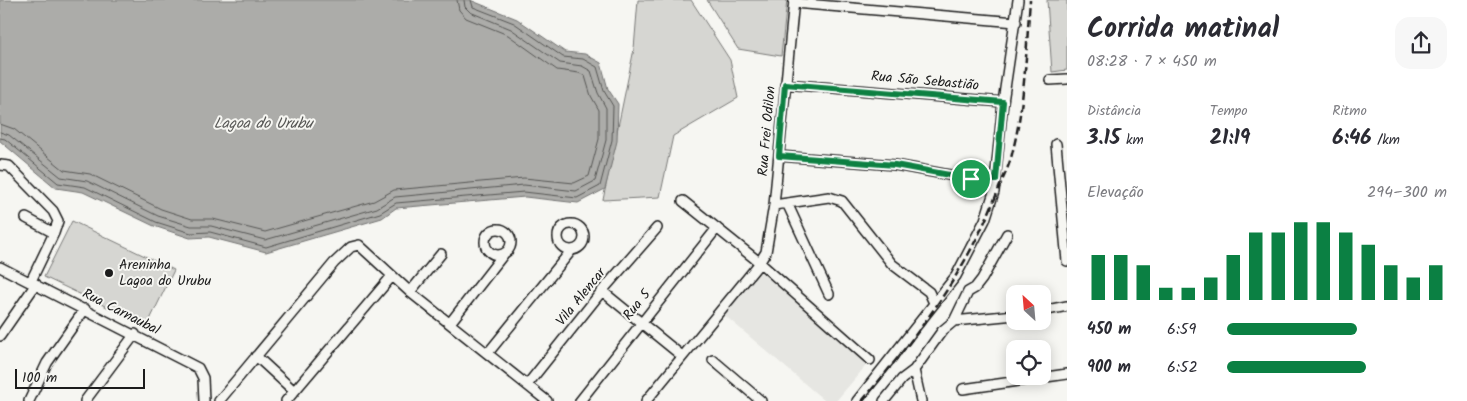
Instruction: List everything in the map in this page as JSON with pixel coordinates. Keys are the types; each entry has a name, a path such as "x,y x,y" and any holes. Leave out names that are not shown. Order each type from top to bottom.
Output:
{"street":[{"path":"857,401 956,276 985,220 996,180 1003,102 1018,0"},
{"path":"794,2 1016,22"},
{"name":"Rua Frei Odilon","path":"646,401 766,252 774,205 794,2"},
{"path":"1050,80 1067,79"},
{"name":"Rua São Sebastião","path":"785,84 1003,102"},
{"path":"1056,144 1067,261"},
{"path":"779,156 895,165 971,179 996,180"},
{"path":"0,165 9,166 52,211 58,221 33,283 0,336"},
{"path":"774,205 829,197 842,201 892,264 938,298"},
{"path":"684,201 759,262 870,360"},
{"path":"786,203 829,294"},
{"path":"26,218 54,233"},
{"name":"Vila Alencar","path":"527,385 602,291 657,228"},
{"name":"Rua 5","path":"580,401 717,228"},
{"path":"884,401 902,379 914,370 942,331 954,321 968,292 975,288 982,279 1007,234"},
{"path":"219,401 334,263 351,247 359,245 410,292 547,401"},
{"path":"488,353 571,250"},
{"path":"410,292 442,254"},
{"path":"450,323 503,255"},
{"name":"Rua Carnaubal","path":"0,267 135,334 198,368 203,378 204,401"},
{"path":"286,401 392,276"},
{"path":"602,291 682,356"},
{"path":"1051,309 1067,306"},
{"path":"29,401 47,363 85,309"},
{"path":"954,321 1006,316"},
{"path":"85,401 135,334"},
{"path":"256,356 294,391"},
{"path":"713,360 761,401"},
{"path":"914,370 921,401"},
{"path":"963,388 1067,374"}],"shaded area":[{"path":"638,0 691,0 730,60 738,98 673,136 660,197 603,200 634,49"},
{"path":"707,0 787,0 781,56 738,49"},
{"path":"1047,0 1067,0 1067,70 1052,72"},
{"name":"Areninha Lagoa do Urubu","path":"72,221 174,270 147,326 44,277"},
{"path":"757,273 762,273 869,362 836,401 825,401 722,313"}],"water":[{"name":"Lagoa do Urubu","path":"0,0 470,0 517,19 565,52 585,54 601,63 608,89 618,104 617,141 605,189 578,203 525,197 396,208 382,218 266,252 209,237 190,238 154,226 83,192 56,188 0,141"}],"railway":[{"path":"862,401 921,328 955,277 985,222 1009,164 1020,116 1030,0"}],"place":[{"name":"Areninha Lagoa do Urubu","path":"109,273"}],"route":[{"path":"785,84 1003,102 996,180 971,179 913,167 779,156 785,84"}]}
